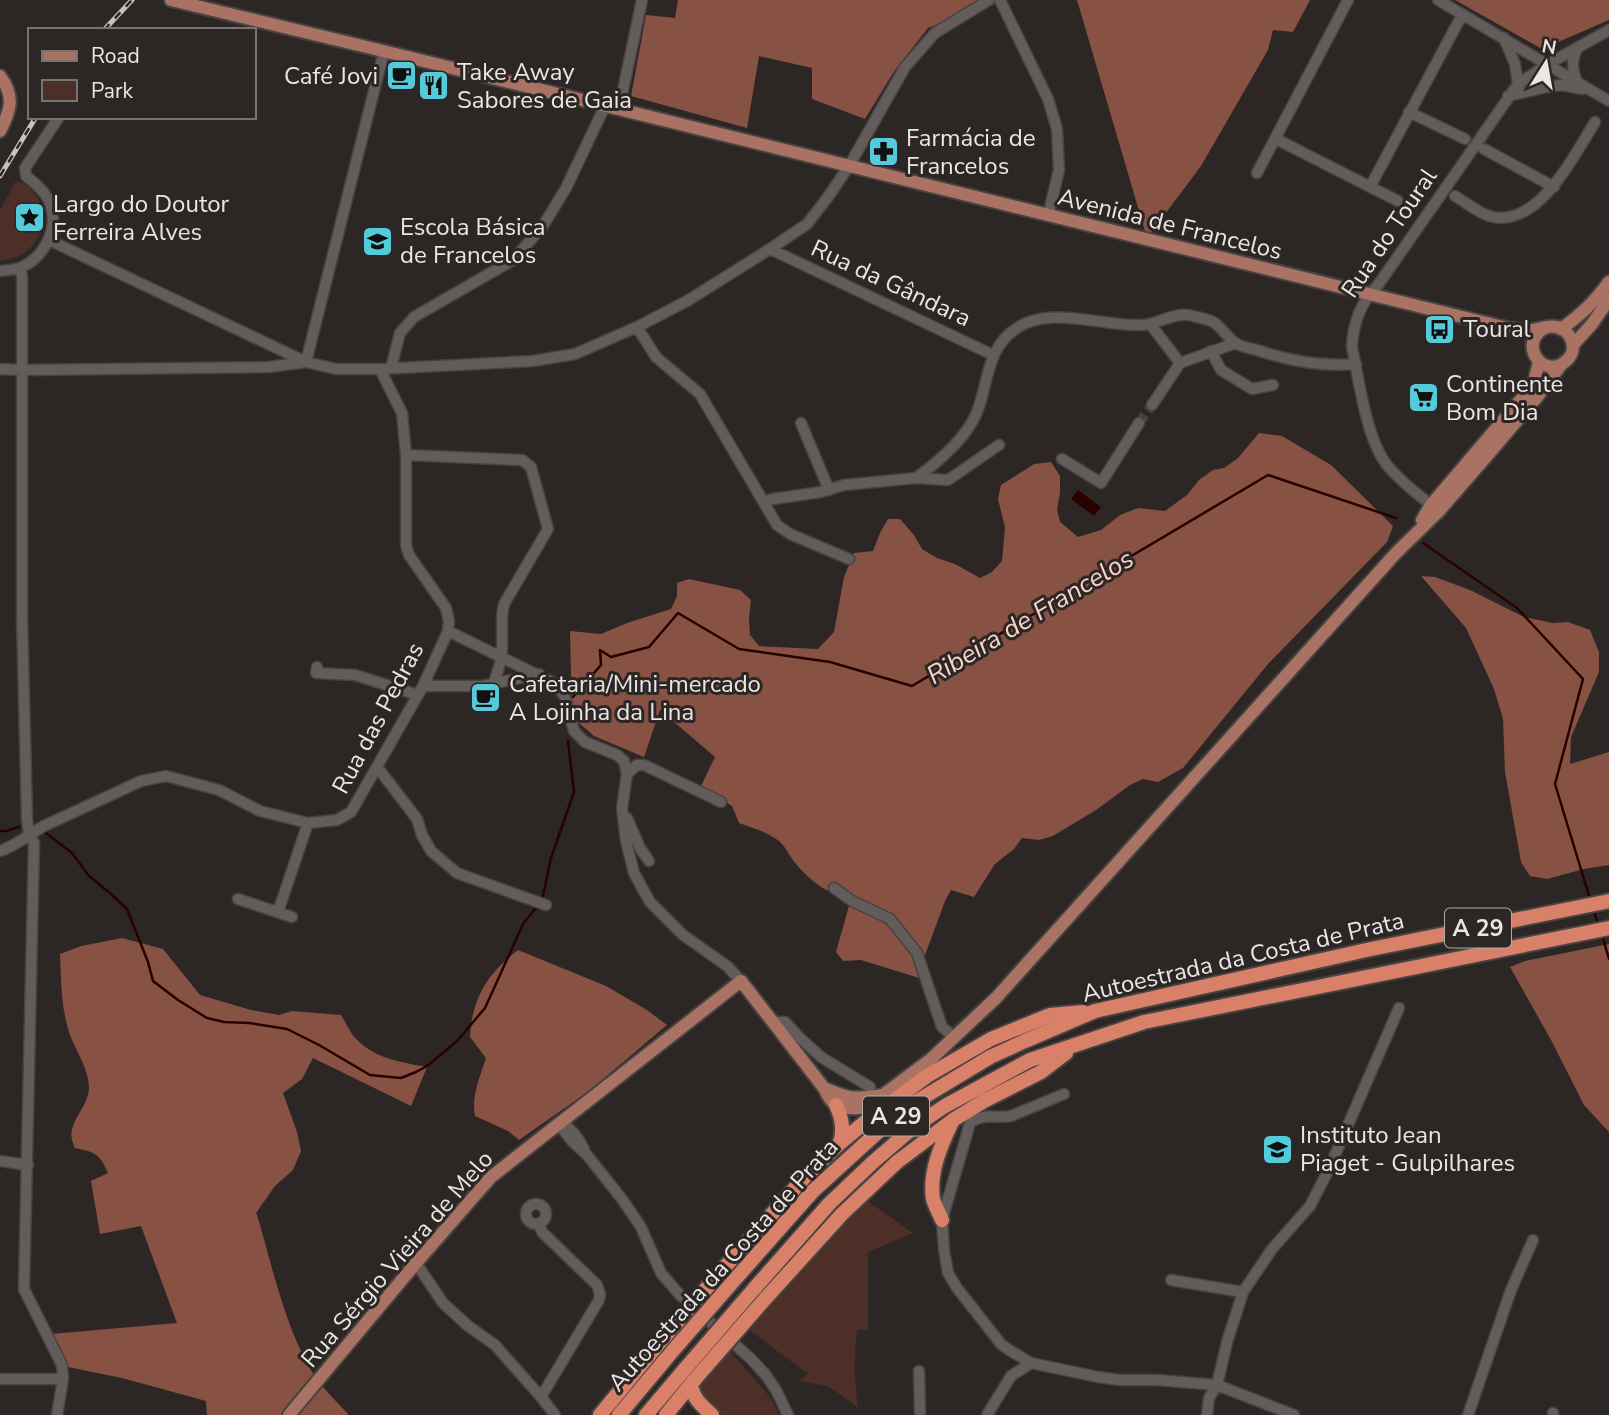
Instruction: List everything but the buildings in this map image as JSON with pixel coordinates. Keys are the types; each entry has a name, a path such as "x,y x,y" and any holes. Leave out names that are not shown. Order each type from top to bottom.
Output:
{"highway":[{"name":"Autoestrada da Costa de Prata","path":"620,1415 813,1191 902,1111 990,1057 1095,1011 1371,949 1609,901"},
{"name":"Autoestrada da Costa de Prata","path":"759,1294 829,1204 872,1163 915,1126 945,1106 1030,1060 1078,1043 1170,1017 1609,928"},
{"name":"A 29","path":"600,1415 724,1268 803,1180 870,1118 927,1076 990,1039 1050,1015 1095,1011"},
{"name":"A 29","path":"671,1410 690,1377 759,1294 858,1197 911,1150 953,1120 1041,1072 1078,1043"},
{"path":"836,1105 841,1115 843,1134 840,1143"},
{"path":"942,1220 933,1198 934,1175 940,1146 953,1120"},
{"name":"Autoestrada da Costa de Prata","path":"646,1415 690,1377"},
{"path":"690,1377 696,1401 712,1415"},
{"path":"671,1410 685,1405 702,1415"}],"main road":[{"name":"Avenida de Francelos","path":"170,0 1368,295 1507,328 1532,331 1546,327"},
{"path":"0,76 5,82 11,101 9,115 0,131"},
{"path":"1561,328 1588,308 1609,282"},
{"path":"741,981 836,1105 870,1107 878,1102 883,1094 931,1059 996,998 1410,538 1439,511 1538,397 1553,374 1570,357 1573,345 1609,299"},
{"path":"1561,365 1549,367 1535,358 1532,348 1536,335 1546,327 1561,328 1569,335 1573,345"},
{"name":"Avenida de Francelos","path":"1507,328 1532,348"},
{"path":"1410,538 1431,506 1530,389 1539,362"},
{"name":"Rua Sérgio Vieira de Melo","path":"289,1415 491,1177 741,981"},
{"path":"824,1088 851,1099 883,1094"}],"street":[{"path":"619,110 642,0"},
{"path":"49,240 306,362 336,369 533,361 575,354 637,327 687,301 807,224 849,166 905,67 935,33 989,0"},
{"path":"1000,0 1048,99 1058,128 1059,170 1048,216"},
{"path":"1257,173 1348,0"},
{"path":"1438,0 1609,101"},
{"path":"1370,187 1462,15"},
{"name":"Rua do Toural","path":"1431,506 1387,466 1379,452 1363,403 1352,338 1359,310 1518,84 1609,30"},
{"path":"1504,38 1515,64 1518,84"},
{"path":"1578,47 1574,55 1573,72 1578,83"},
{"path":"306,362 384,51"},
{"path":"1508,96 1560,86 1591,91"},
{"path":"391,368 400,333 414,317 513,260 543,226 566,188 605,106"},
{"path":"1409,112 1465,139"},
{"path":"0,271 20,268 36,259 49,240 51,206 41,188 26,176 25,168 58,119"},
{"path":"1455,196 1483,214 1496,218 1514,216 1527,210 1553,187 1595,122"},
{"path":"1276,139 1398,201"},
{"path":"1484,149 1553,187"},
{"name":"Rua da Gândara","path":"770,249 993,355"},
{"path":"20,268 22,617 27,818 29,835 34,843 24,1289 62,1365 63,1379 57,1415"},
{"path":"916,478 930,468 965,433 977,413 993,355 1004,339 1018,327 1037,320 1060,318 1151,325 1170,316 1188,315 1213,321 1236,343 1272,355 1320,365 1356,364"},
{"path":"1151,325 1180,362"},
{"path":"637,327 656,357 700,394 777,525 790,534 849,559"},
{"path":"1152,405 1180,362 1236,343"},
{"path":"1211,351 1221,370 1252,389 1273,385"},
{"path":"0,369 269,367 306,362"},
{"name":"Rua das Pedras","path":"0,851 13,847 29,835 141,781 166,776 219,790 261,811 308,823 337,820 351,812 421,690 448,631 449,621 446,608 409,555 406,545 406,455 402,413 380,369"},
{"path":"801,423 829,490"},
{"path":"1062,460 1101,483 1139,423"},
{"path":"764,502 844,485 916,478 948,480 999,445"},
{"path":"406,455 522,460 531,467 548,529 504,604 502,657 494,683"},
{"path":"448,631 554,683 564,695 574,731 585,742 617,755 624,761 627,774 622,808 634,873 650,902 683,935 727,966 741,981"},
{"path":"317,667 316,673 355,675 421,690 482,686 539,674"},
{"path":"627,774 637,765 644,765 721,803"},
{"path":"378,768 417,819 431,851 457,873 542,904"},
{"path":"622,808 640,848 649,860"},
{"path":"278,912 308,823"},
{"path":"834,888 852,901 890,919 918,953 942,1027 954,1037"},
{"path":"238,899 292,917"},
{"path":"1207,1415 1209,1398 1217,1385 1243,1292 1272,1249 1310,1206 1399,1008"},
{"path":"773,1022 785,1023 821,1057 870,1087"},
{"path":"1064,1094 1011,1116 980,1116 970,1123 942,1220 948,1273 957,1288 1001,1344 1031,1363 1121,1380 1217,1385 1294,1415"},
{"path":"575,1139 578,1110"},
{"path":"561,1122 564,1131 575,1139 641,1227 661,1273 679,1294 765,1374 788,1415"},
{"path":"544,1136 575,1139"},
{"path":"0,1161 27,1165"},
{"path":"539,1223 542,1233 597,1285 600,1294 599,1300 541,1396"},
{"path":"1468,1415 1511,1290 1533,1240"},
{"path":"416,1263 443,1303 495,1345 555,1415"},
{"path":"1171,1280 1243,1292"},
{"path":"1009,1350 1011,1376"},
{"path":"987,1415 1011,1376 1031,1363"},
{"path":"919,1371 920,1415"},
{"path":"0,1378 63,1379"}],"green space":[{"path":"16,181 26,185 34,193 43,216 42,227 32,246 23,254 0,261 0,210"},
{"path":"866,1200 913,1233 868,1252 868,1330 857,1330 855,1349 858,1407 828,1386 799,1381 808,1374 748,1329 834,1229"},
{"path":"728,1349 771,1398 779,1415 721,1415 701,1396 700,1383"}],"shaded area":[{"path":"678,0 980,0 949,20 928,28 893,73 865,119 812,99 812,68 759,56 747,128 631,96 646,15 675,18"},
{"path":"1077,0 1310,0 1293,32 1273,30 1268,50 1201,166 1147,238"},
{"path":"1455,0 1609,0 1609,20 1542,49"},
{"path":"1259,433 1282,436 1331,465 1393,526 1387,542 1268,664 1183,768 1158,782 1143,779 1130,785 1053,836 1039,840 1022,838 1014,849 995,864 974,897 951,890 924,958 926,973 919,978 861,960 843,961 836,952 851,899 835,894 814,882 779,841 739,823 732,806 701,786 715,757 660,710 644,757 594,736 572,717 570,631 601,634 671,609 677,596 677,583 689,579 740,590 751,600 750,635 759,646 818,649 834,632 844,577 854,553 873,551 888,519 900,519 922,549 980,578 992,572 1002,561 1005,527 998,499 1001,485 1034,464 1051,462 1060,476 1057,510 1060,522 1078,537 1101,530 1120,515 1138,508 1165,511 1187,495 1199,480 1238,458"},
{"path":"1078,490 1101,507 1094,516 1071,499"},
{"path":"1421,576 1435,577 1470,590 1524,617 1553,623 1568,622 1590,630 1599,652 1599,672 1571,737 1570,764 1609,752 1609,865 1547,879 1530,876 1521,862 1505,772 1503,719 1494,689 1466,628"},
{"path":"122,938 163,949 200,995 279,1015 292,1011 341,1015 352,1034 368,1049 386,1058 427,1067 411,1106 313,1058 302,1079 283,1093 301,1151 293,1170 275,1186 256,1213 285,1311 299,1347 317,1379 349,1415 207,1415 206,1401 122,1378 68,1367 51,1334 177,1323 141,1226 100,1234 91,1181 108,1173 99,1158 75,1148 72,1139 74,1124 85,1103 89,1087 86,1071 69,1033 65,1016 60,954 81,946"},
{"path":"1609,944 1609,1132 1584,1105 1510,967 1525,961"},
{"path":"518,950 606,986 667,1025 589,1091 519,1140 508,1131 475,1116 475,1094 486,1058 470,1037 474,1010 484,987 498,968"}],"waterway":[{"name":"Ribeira de Francelos","path":"573,697 601,665 600,650 611,657 649,647 678,613 739,649 830,662 912,686 1268,475 1396,518"},
{"name":"Ribeira de Francelos","path":"1423,543 1517,608 1583,679 1555,784 1590,899"},
{"name":"Ribeira de Francelos","path":"542,900 551,858 574,792 568,741"},
{"name":"Ribeira de Francelos","path":"0,831 19,827"},
{"name":"Ribeira de Francelos","path":"46,833 72,853 89,876 127,909 153,981 178,1000 207,1018 287,1029 370,1075 401,1078 427,1066 457,1041 485,1008 523,924 540,906"},
{"name":"Ribeira de Francelos","path":"1593,909 1599,926"},
{"name":"Ribeira de Francelos","path":"1602,935 1609,959"}],"tunnel":[{"path":"1139,423 1152,405"}],"railway":[{"path":"106,28 132,0"},
{"path":"0,176 35,119"}],"place":[{"name":"Café Jovi","path":"401,76"},
{"name":"Take Away Sabores de Gaia","path":"434,86"},
{"name":"Farmácia de Francelos","path":"883,152"},
{"name":"Largo do Doutor Ferreira Alves","path":"30,218"},
{"name":"Escola Básica de Francelos","path":"377,241"},
{"name":"Toural","path":"1440,329"},
{"name":"Continente Bom Dia","path":"1423,398"},
{"name":"Cafetaria/Mini-mercado A Lojinha da Lina","path":"486,698"},
{"name":"Instituto Jean Piaget - Gulpilhares","path":"1277,1149"}]}
